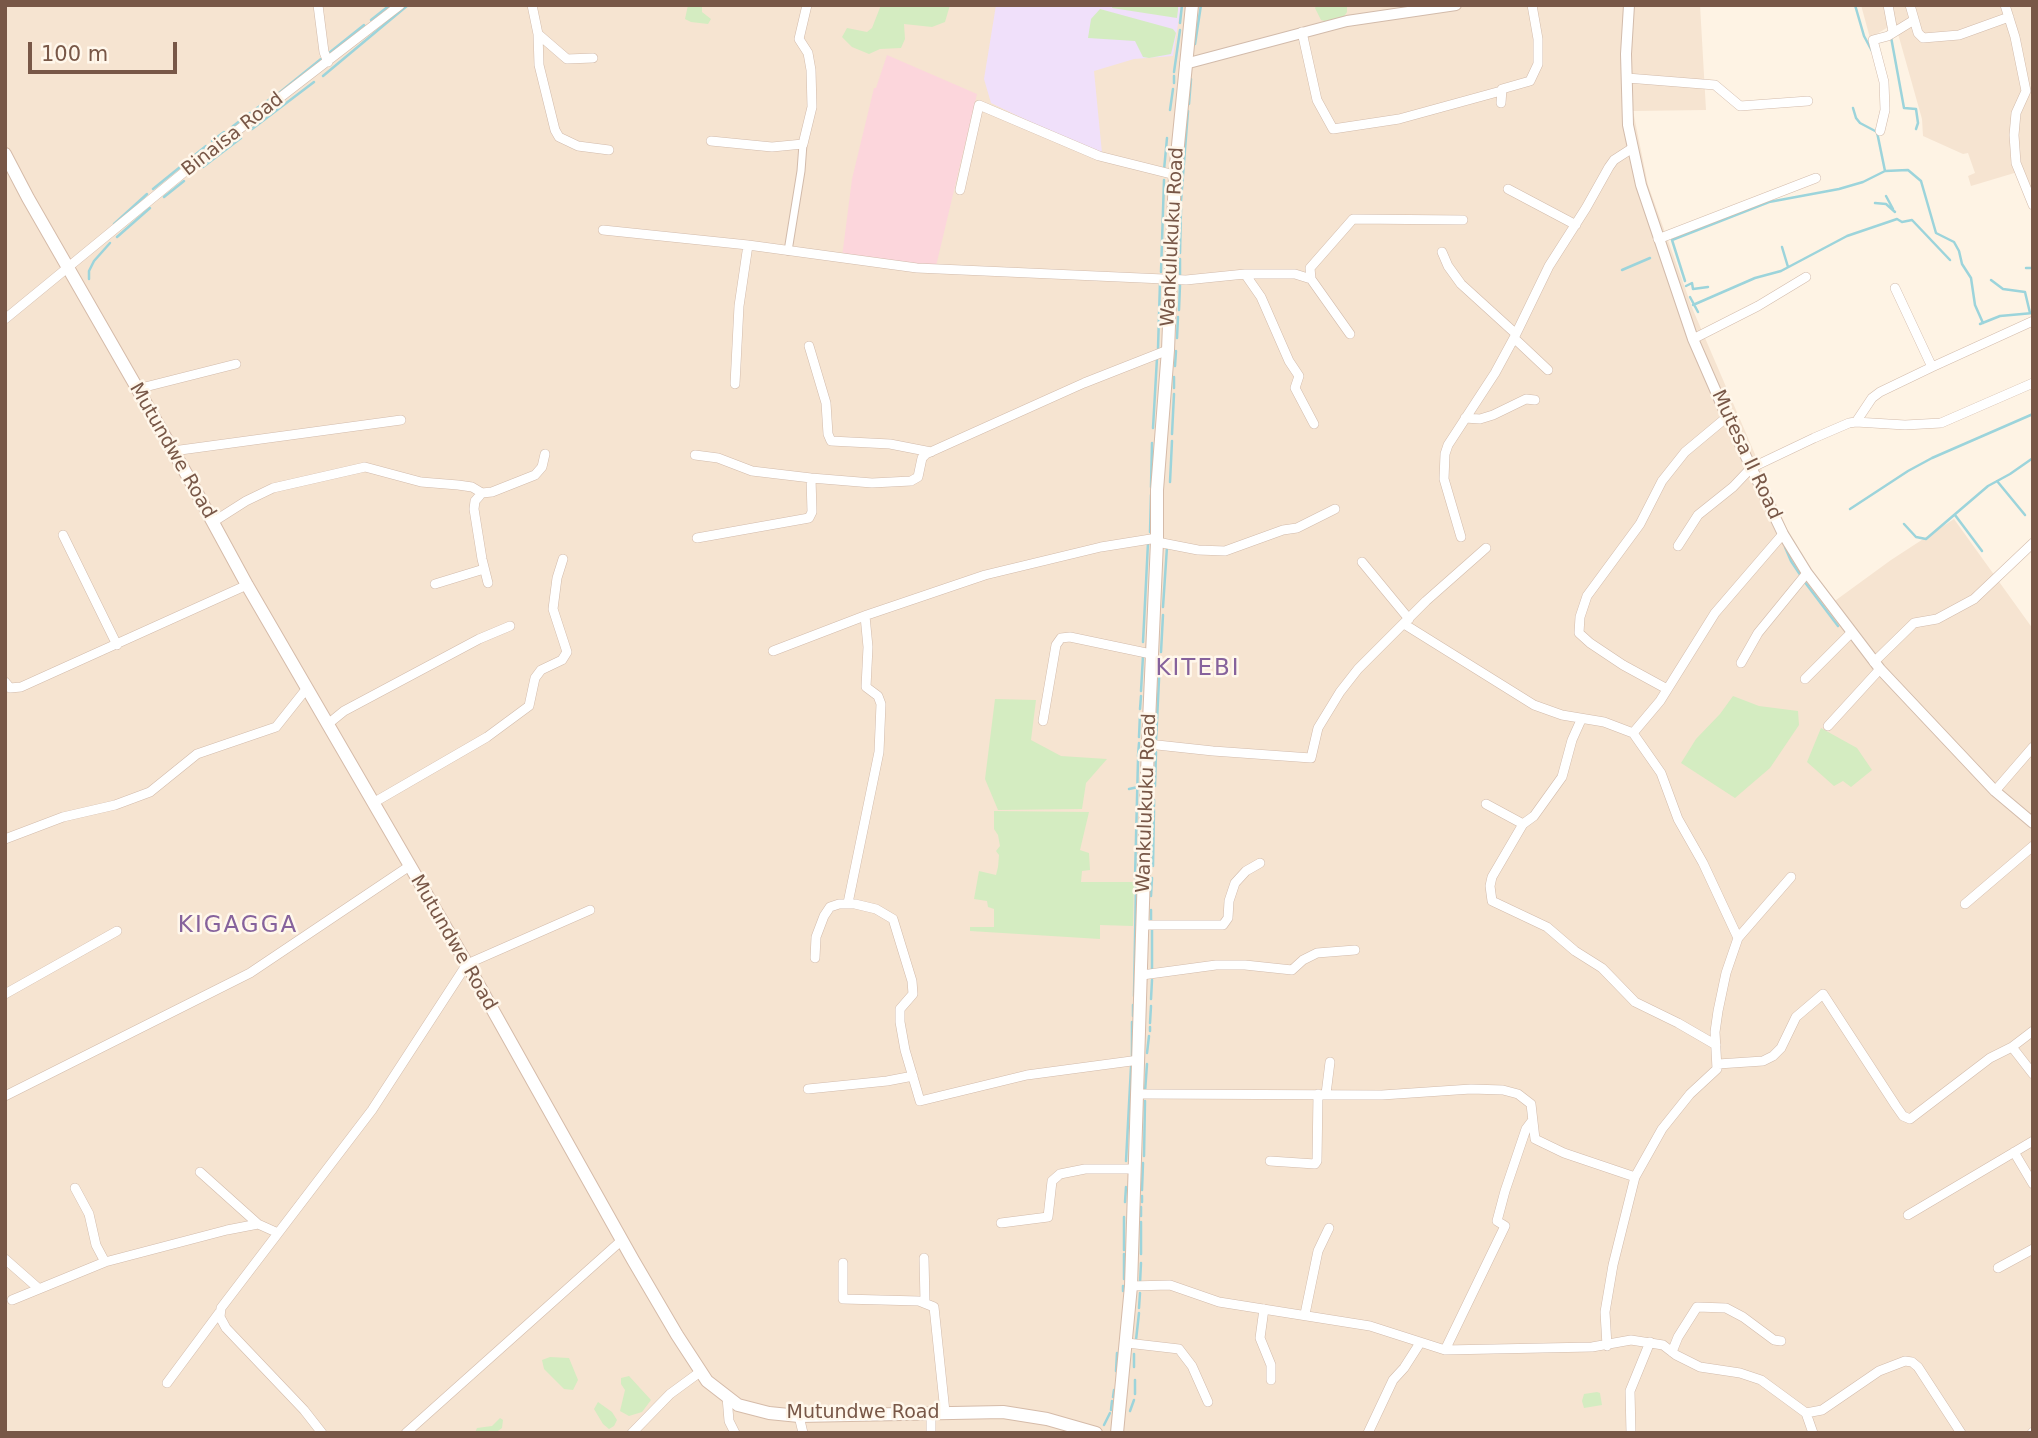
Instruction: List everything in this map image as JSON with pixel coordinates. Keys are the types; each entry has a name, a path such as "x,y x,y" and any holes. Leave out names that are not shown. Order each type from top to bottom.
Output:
{"main road":[{"name":"Wankulukuku Road","path":"1117,1433 1131,1286 1157,490 1168,350 1175,175 1192,5"},
{"name":"Mutundwe Road","path":"5,154 247,585 700,1372 716,1390 738,1405 769,1413 799,1416 945,1412 1012,1414 1047,1419 1096,1433"}],"street":[{"path":"318,5 324,52 328,62"},
{"name":"Binaisa Road","path":"5,319 194,164 400,5"},
{"path":"532,5 538,34 540,65 552,121 559,137 578,146 610,150"},
{"path":"788,251 802,171 803,144 812,107 808,53 799,39 807,5"},
{"path":"1185,64 1377,15 1456,5"},
{"path":"1501,103 1504,87 1530,81 1535,74 1538,64 1538,39 1532,5"},
{"name":"Mutesa II Road","path":"1629,5 1627,78 1632,149 1658,239 1693,339 1783,534 1807,573 1877,665 1995,791 2033,824"},
{"path":"1888,5 1893,32"},
{"path":"1910,5 1919,35 1928,38 1968,32 2009,17"},
{"path":"2005,5 2015,37 2026,92 2016,113 2014,150 2019,174 2033,205"},
{"path":"1880,131 1885,110 1884,82 1872,40 1888,36 1914,20"},
{"path":"1302,32 1317,100 1333,129 1399,119 1501,92"},
{"path":"538,34 567,59 593,58"},
{"path":"1627,78 1715,85 1740,106 1808,101"},
{"path":"960,190 979,104 1099,156 1175,175"},
{"path":"711,141 772,147 803,144"},
{"path":"1461,537 1444,479 1448,445 1495,373 1549,266 1609,167 1614,160 1632,149"},
{"path":"1658,239 1816,178"},
{"path":"1508,189 1576,225"},
{"path":"1350,334 1311,279 1310,268 1353,219 1463,219"},
{"path":"603,230 748,245 917,268 1186,280 1245,274 1295,274 1311,279"},
{"path":"735,384 739,306 748,245"},
{"path":"1442,252 1448,267 1461,284 1548,370"},
{"path":"1245,274 1261,297 1299,376 1295,388 1314,424"},
{"path":"1693,339 1758,306 1806,277"},
{"path":"1895,288 1932,367"},
{"path":"1856,422 1872,398 1880,392 2033,321"},
{"path":"809,346 825,403 828,438 831,441 890,444 931,452"},
{"path":"695,455 718,458 752,471 872,482 911,481 918,477 922,458 931,452 1084,383 1168,350"},
{"path":"136,389 236,364"},
{"path":"1678,546 1699,515 1751,468 1849,423 1937,424 2033,383"},
{"path":"1465,418 1480,419 1526,399 1535,400"},
{"path":"1667,689 1590,643 1579,633 1580,617 1587,596 1640,524 1662,481 1685,452 1727,417"},
{"path":"173,451 401,420"},
{"path":"213,522 272,488 365,467 421,482 472,487 482,493 492,492 535,475 542,467 545,454"},
{"path":"697,538 809,518 812,512 811,478"},
{"path":"482,493 475,500 474,509 488,583"},
{"path":"774,650 985,575 1101,547 1157,540 1198,550 1225,551 1283,530 1297,528 1335,509"},
{"path":"1633,733 1667,689 1715,613 1783,534"},
{"path":"63,535 117,645"},
{"path":"1828,726 1914,623 1937,619 1974,599 2033,543"},
{"path":"1148,744 1311,758 1318,728 1358,669 1443,585 1486,548"},
{"path":"373,803 487,737 529,706 535,678 541,670 562,660 567,652 554,610 557,578 563,559"},
{"path":"1362,562 1407,621 1534,705 1581,720 1604,722 1633,733 1661,773 1678,819 1709,874 1738,938"},
{"path":"435,584 484,569"},
{"path":"1741,663 1758,633 1807,573"},
{"path":"5,682 10,688 21,687 247,585"},
{"path":"848,903 879,752 881,701 866,687 865,616"},
{"path":"328,723 344,711 479,639 510,626"},
{"path":"1805,679 1851,633"},
{"path":"1043,721 1056,645 1061,638 1070,637 1152,654"},
{"path":"5,839 63,817 115,805 150,792 197,754 276,727 307,688"},
{"path":"1581,720 1572,740 1562,777 1534,816 1523,824 1492,877 1492,901 1547,927 1575,951 1602,968 1635,1002 1716,1045"},
{"path":"1995,791 2033,747"},
{"path":"1486,804 1523,824"},
{"path":"1965,904 2033,846"},
{"path":"1143,925 1223,925 1236,883 1246,871 1260,863"},
{"path":"5,1096 250,973 408,867"},
{"path":"1607,1346 1605,1312 1613,1265 1635,1177 1662,1129 1690,1094 1717,1069 1715,1032 1720,998 1738,938 1791,877"},
{"path":"814,958 816,937 826,911 839,904 848,903 876,909 895,922 912,981 913,994 903,1005 900,1014 905,1051 920,1101 1027,1075 1139,1060"},
{"path":"167,1383 372,1110 467,964 590,911"},
{"path":"5,994 117,931"},
{"path":"1142,975 1216,965 1292,970 1303,960 1317,954 1356,950"},
{"path":"1718,1064 1763,1061 1773,1056 1781,1048 1796,1017 1824,994 1896,1106 1903,1116 1910,1119 1990,1058 2033,1031"},
{"path":"2012,1046 2033,1074"},
{"path":"1269,1161 1315,1164 1317,1161 1322,1094 1330,1062"},
{"path":"808,1089 913,1076"},
{"path":"1138,1094 1503,1090 1527,1099 1531,1104 1535,1139 1564,1153 1635,1177"},
{"path":"1445,1350 1505,1226 1497,1221 1526,1129 1533,1119"},
{"path":"1908,1215 2033,1142"},
{"path":"2014,1152 2033,1184"},
{"path":"1001,1223 1048,1217 1052,1181 1060,1174 1085,1169 1135,1169"},
{"path":"200,1172 258,1224 278,1233"},
{"path":"75,1188 87,1209 96,1245 105,1262"},
{"path":"12,1300 105,1262 258,1224"},
{"path":"1305,1314 1318,1251 1329,1228"},
{"path":"406,1433 622,1240"},
{"path":"1998,1268 2033,1249"},
{"path":"924,1258 925,1302"},
{"path":"5,1259 38,1289"},
{"path":"843,1263 843,1299 925,1302 934,1307 945,1412"},
{"path":"1131,1286 1170,1285 1219,1302 1370,1326 1445,1350 1607,1346 1631,1340 1650,1342 1663,1345 1700,1367 1741,1373 1761,1380 1806,1413 1812,1433"},
{"path":"1672,1352 1697,1307 1726,1308 1774,1340 1781,1341"},
{"path":"1264,1309 1261,1338 1271,1365 1271,1380"},
{"path":"219,1313 226,1328 318,1432"},
{"path":"1630,1433 1630,1391 1650,1342"},
{"path":"1127,1343 1180,1349 1192,1366 1208,1402"},
{"path":"1368,1433 1393,1380 1420,1343"},
{"path":"1806,1413 1822,1410 1879,1371 1905,1361 1918,1367 1961,1433"},
{"path":"632,1433 670,1394 700,1372"},
{"path":"727,1397 727,1416 735,1433"},
{"path":"931,1413 931,1433"},
{"path":"799,1416 803,1433"}],"shaded area":[{"path":"5,5 1700,5 1706,110 1633,111 1648,185 1693,310 1791,538 1832,603 1954,519 2033,629 2033,1433 5,1433"},
{"path":"996,5 1181,5 1173,56 1134,59 1094,71 1102,153 1068,140 991,103 984,79"},
{"path":"1861,5 2033,5 2033,199 2021,171 1971,186 1968,176 1975,173 1968,153 1963,154 1923,136 1922,119 1895,23 1870,38"},
{"path":"887,55 977,94 936,266 842,257 852,179 874,88"}],"green space":[{"path":"688,5 702,5 702,12 711,19 708,24 685,19"},
{"path":"881,5 950,5 945,22 932,27 904,24 905,39 901,48 880,49 869,54 852,47 842,37 847,28 867,32 872,28"},
{"path":"1113,5 1178,5 1177,18 1112,8"},
{"path":"1317,5 1347,5 1347,12 1343,18 1328,22 1321,20 1315,8"},
{"path":"1100,9 1173,29 1176,33 1171,54 1143,57 1135,41 1088,38 1091,19"},
{"path":"1733,696 1759,706 1798,711 1799,725 1770,768 1735,798 1681,763 1696,739"},
{"path":"995,699 1036,700 1031,740 1061,756 1107,759 1086,783 1082,809 998,810 985,779"},
{"path":"1821,728 1857,748 1872,770 1851,787 1843,781 1834,786 1807,762"},
{"path":"994,811 1089,812 1080,850 1089,853 1090,870 1082,871 1081,882 1134,882 1133,926 1100,925 1100,939 970,931 970,927 994,927 994,909 988,907 987,901 974,899 979,871 996,875 998,867 999,855 996,851 1000,846 994,829"},
{"path":"550,1357 569,1358 578,1380 573,1390 564,1389 544,1369 542,1360"},
{"path":"629,1376 651,1400 642,1412 629,1416 620,1411 625,1390 621,1378"},
{"path":"1600,1393 1602,1405 1584,1408 1584,1394"},
{"path":"598,1402 612,1412 617,1420 609,1429 594,1409"},
{"path":"500,1418 503,1420 502,1428 495,1433 475,1433 477,1428 492,1426"}],"waterway":[{"path":"371,20 390,5"},
{"path":"323,76 408,5"},
{"path":"1180,23 1182,5"},
{"path":"1195,44 1201,5"},
{"path":"1855,5 1864,36 1872,51"},
{"path":"329,53 364,25"},
{"path":"1174,72 1180,30"},
{"path":"1891,37 1904,108 1916,109 1916,129"},
{"path":"279,93 321,59"},
{"path":"1174,76 1174,83"},
{"path":"1189,104 1191,79"},
{"path":"252,129 314,82"},
{"path":"1170,110 1173,89"},
{"path":"257,108 273,97"},
{"path":"1853,108 1860,123 1877,132 1885,171"},
{"path":"1181,201 1188,111"},
{"path":"232,127 250,113"},
{"path":"212,141 224,132"},
{"path":"203,167 241,138"},
{"path":"1164,170 1167,138"},
{"path":"153,189 206,146"},
{"path":"1685,281 1672,240 1769,202 1839,189 1863,182 1885,171 1908,170 1921,181 1936,233 1954,242 1959,251 1962,264 1971,278 1975,305 1983,323"},
{"path":"1161,272 1164,180"},
{"path":"164,197 184,181"},
{"path":"114,224 147,194"},
{"path":"1886,196 1893,209"},
{"path":"1875,203 1886,204 1895,212"},
{"path":"117,237 150,208"},
{"path":"1180,253 1181,208"},
{"path":"1693,305 1755,278 1781,271 1847,236 1897,219 1902,222 1912,220 1950,260"},
{"path":"89,279 89,271 94,261 110,243"},
{"path":"1782,247 1788,267"},
{"path":"1622,270 1650,258"},
{"path":"1180,259 1180,276"},
{"path":"2026,268 2033,268"},
{"path":"1991,280 2003,289 2025,292 2030,313"},
{"path":"1158,349 1160,282"},
{"path":"1686,286 1692,283 1693,289 1708,287"},
{"path":"1179,310 1180,285"},
{"path":"1690,297 1698,312"},
{"path":"1980,324 2000,316 2033,313"},
{"path":"1177,338 1178,317"},
{"path":"1175,366 1176,351"},
{"path":"1153,428 1157,358"},
{"path":"1174,377 1174,388"},
{"path":"1172,434 1174,394"},
{"path":"1850,509 1932,458 2033,414"},
{"path":"1170,482 1172,441"},
{"path":"1151,487 1152,443"},
{"path":"1904,524 1916,537 1926,539 1988,486 2033,458"},
{"path":"1997,481 2025,515"},
{"path":"1150,532 1151,495"},
{"path":"1955,515 1982,551"},
{"path":"1143,642 1148,543"},
{"path":"1163,607 1167,547"},
{"path":"1785,547 1801,576"},
{"path":"1804,581 1838,626"},
{"path":"1161,652 1163,615"},
{"path":"1141,691 1143,656"},
{"path":"1156,741 1160,659"},
{"path":"1140,709 1141,696"},
{"path":"1139,737 1140,714"},
{"path":"1138,756 1139,743"},
{"path":"1155,786 1156,752"},
{"path":"1135,878 1138,760"},
{"path":"1129,789 1138,787"},
{"path":"1154,800 1154,806"},
{"path":"1153,866 1154,810"},
{"path":"1151,896 1152,878"},
{"path":"1134,996 1136,883"},
{"path":"1151,910 1151,920"},
{"path":"1152,929 1152,971"},
{"path":"1151,999 1152,980"},
{"path":"1133,1005 1133,1016"},
{"path":"1150,1023 1151,1006"},
{"path":"1132,1022 1132,1058"},
{"path":"1147,1053 1149,1036"},
{"path":"1145,1092 1147,1064"},
{"path":"1126,1161 1131,1067"},
{"path":"1144,1156 1145,1101"},
{"path":"1142,1190 1143,1163"},
{"path":"1125,1202 1126,1187"},
{"path":"1142,1196 1142,1202"},
{"path":"1141,1207 1141,1216"},
{"path":"1124,1217 1124,1250"},
{"path":"1141,1222 1141,1254"},
{"path":"1124,1254 1124,1279"},
{"path":"1140,1283 1141,1263"},
{"path":"1123,1286 1123,1291"},
{"path":"1139,1308 1140,1293"},
{"path":"1136,1340 1139,1313"},
{"path":"1116,1371 1117,1353"},
{"path":"1134,1354 1134,1367"},
{"path":"1135,1380 1135,1394"},
{"path":"1113,1397 1114,1390"},
{"path":"1130,1411 1134,1400"},
{"path":"1111,1410 1112,1401"},
{"path":"1104,1425 1110,1413"}],"district":[{"name":"KITEBI","path":"1198,669"},
{"name":"KIGAGGA","path":"238,926"}]}
